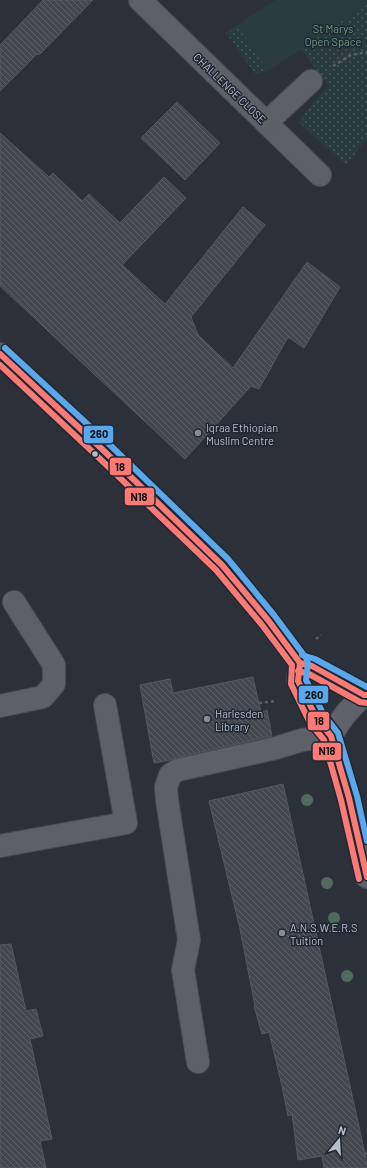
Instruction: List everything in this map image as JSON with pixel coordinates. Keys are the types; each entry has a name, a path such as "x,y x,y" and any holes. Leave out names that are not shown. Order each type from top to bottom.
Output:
{"main road":[{"path":"0,354 103,450 222,565 268,620 300,663 312,666 366,695 350,708 331,736"},
{"path":"300,663 298,681 317,719 331,736 349,798 367,877"}],"street":[{"name":"CHALLENGE CLOSE","path":"140,0 320,175"},
{"path":"266,123 311,81"},
{"path":"0,706 43,697 54,684 54,665 14,602"},
{"path":"0,846 126,823 105,705"},
{"path":"198,1062 183,970 189,940 167,800 166,788 170,775 178,770 276,748 302,740 331,736"}],"path":[{"path":"332,66 351,55 367,52"},
{"path":"259,703 271,702"}],"green space":[{"name":"St Marys Open Space","path":"276,0 367,0 367,138 346,165 299,123 305,113 328,85 301,49 268,71 255,74 226,33"},
{"path":"276,0 362,0 366,5 268,71 238,26"}],"building":[{"path":"43,0 93,0 39,55 37,54 0,91 0,45"},
{"path":"177,102 220,143 185,180 141,138"},
{"path":"0,133 49,177 53,173 82,201 89,194 120,223 164,177 186,198 122,265 165,304 243,207 265,225 191,317 198,335 233,368 307,262 340,287 304,348 288,337 259,389 251,386 185,459 0,286"},
{"name":"Harlesden Library","path":"253,677 261,713 267,710 272,736 154,763 140,685 170,679 173,693"},
{"path":"283,784 367,1168 324,1168 322,1156 298,1160 292,1114 288,1116 269,1032 262,1034 254,1006 240,929 209,801"},
{"path":"11,944 26,1011 36,1009 43,1036 30,1039 52,1139 40,1141 46,1168 0,1168 0,945"}],"transit line":[{"name":"260","path":"5,348 109,444 228,559 274,615 306,658 308,663 306,680 324,715 338,733 357,796 367,841"},
{"name":"18","path":"0,354 103,450 222,565 268,620 300,663 298,681 317,719 331,736 349,798 367,877"},
{"name":"N18","path":"0,365 216,570 262,625 292,665 291,684 310,723 324,740 341,800 359,879"},
{"name":"260","path":"302,655 315,659 367,687"},
{"name":"18","path":"300,663 312,666 364,695 367,695"},
{"name":"N18","path":"298,671 309,674 360,702 367,703"}],"place":[{"name":"Iqraa Ethiopian Muslim Centre","path":"198,433"},
{"name":"Harlesden Library","path":"207,719"},
{"name":"A.N.S.W.E.R.S Tuition","path":"282,933"}]}
